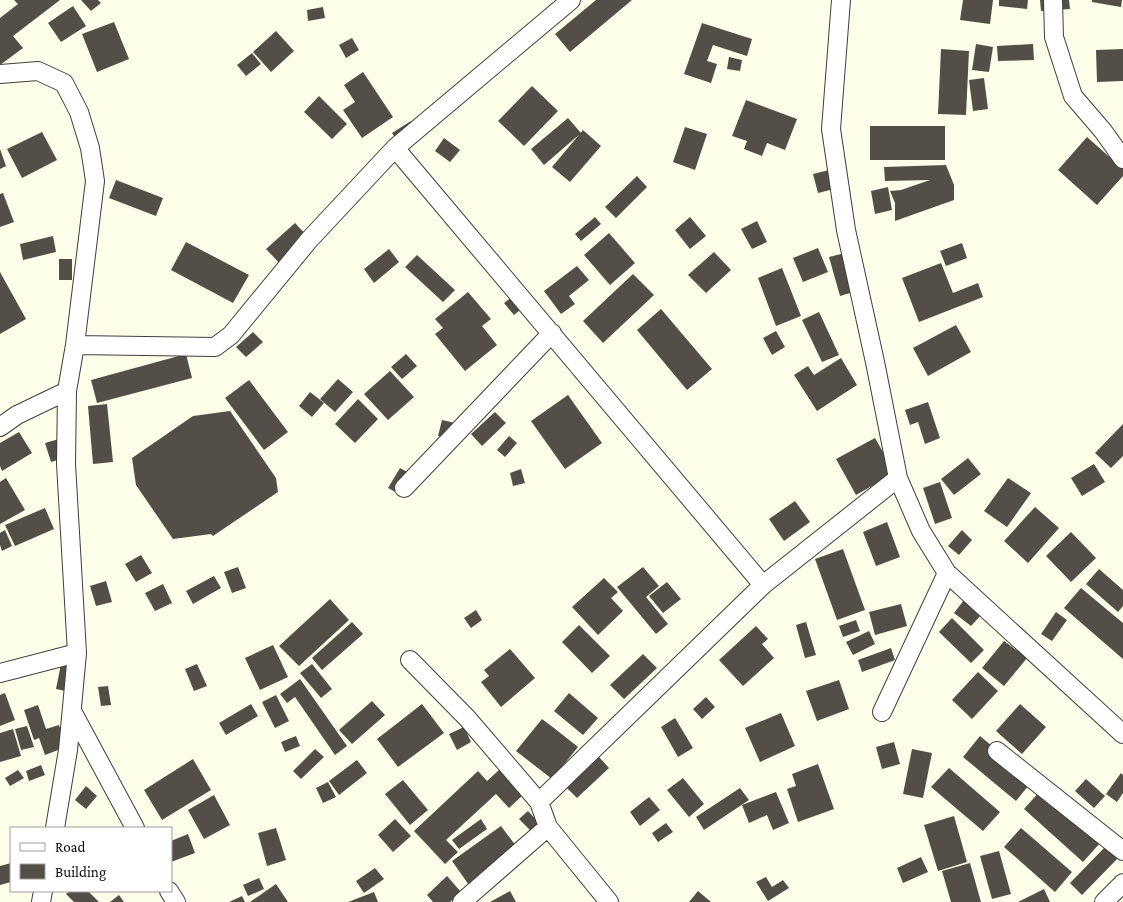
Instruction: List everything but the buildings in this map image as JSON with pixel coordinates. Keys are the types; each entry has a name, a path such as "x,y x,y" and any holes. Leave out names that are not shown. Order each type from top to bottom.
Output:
{"street":[{"path":"76,345 215,347 230,335 309,240 395,148 571,0"},
{"path":"841,0 831,129 846,230 898,478 921,531 947,572 1123,734"},
{"path":"1053,0 1054,37 1073,96 1103,131 1123,159"},
{"path":"0,74 38,71 64,84 79,112 90,148 95,181 76,345 67,391 66,464 77,653 68,750 55,827"},
{"path":"395,148 763,585"},
{"path":"404,488 552,334"},
{"path":"0,427 16,415 67,391"},
{"path":"539,802 763,585 898,478"},
{"path":"882,712 947,572"},
{"path":"0,673 77,653"},
{"path":"410,660 467,718 539,802 548,827 609,902"},
{"path":"72,711 134,827"},
{"path":"997,751 1123,851"},
{"path":"462,902 548,827"},
{"path":"1104,902 1123,883"}]}
